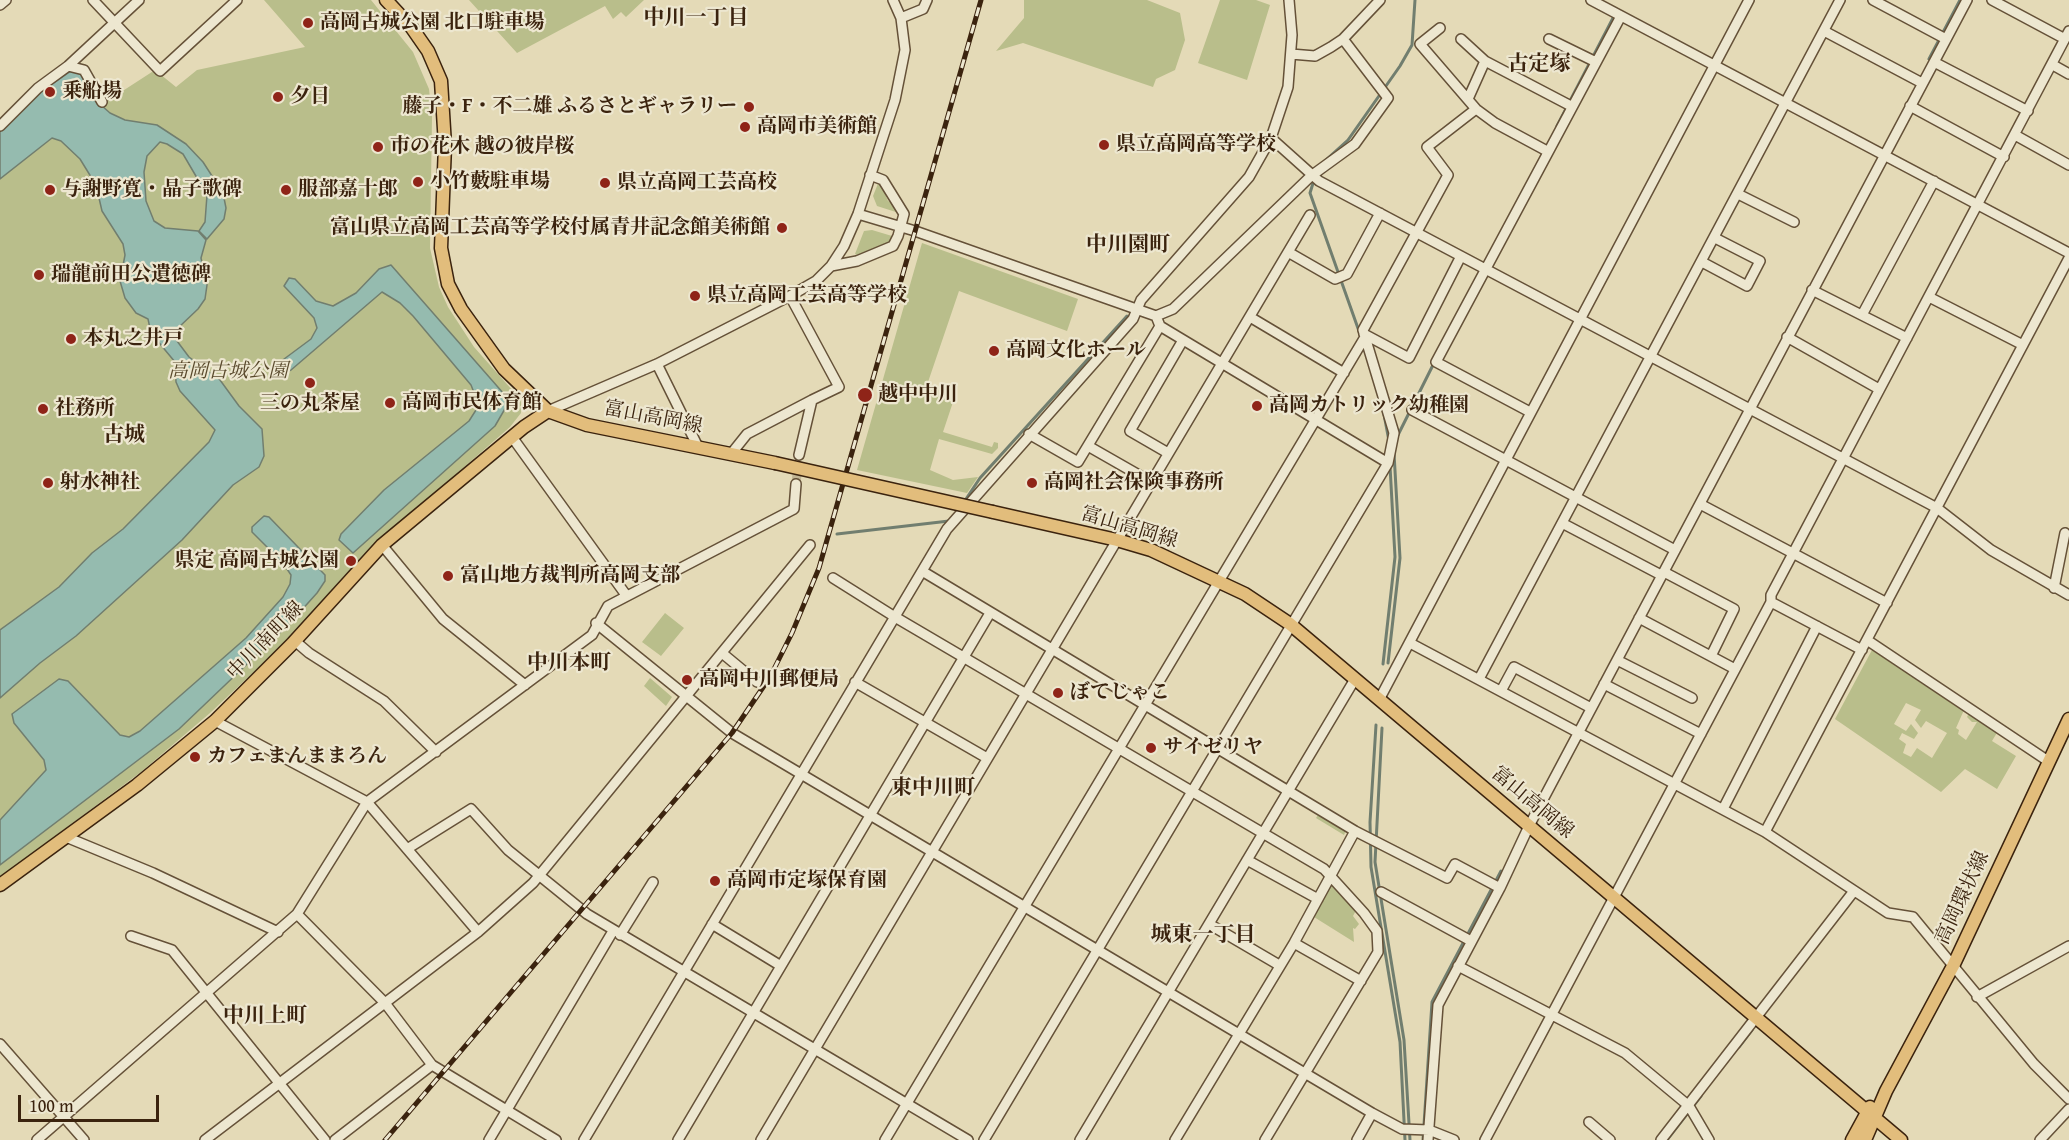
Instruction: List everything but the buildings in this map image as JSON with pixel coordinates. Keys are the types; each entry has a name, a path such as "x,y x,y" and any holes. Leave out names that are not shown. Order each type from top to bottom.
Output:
{"main road":[{"name":"富山高岡線","path":"386,0 412,27 428,51 441,81 445,133 441,248 448,284 472,325 504,369 548,411 587,425 775,463 1117,540 1151,550 1245,594 1290,624 1901,1140"},
{"name":"中川南町線","path":"0,885 137,785 215,721 295,641 382,545 512,437 548,411"},
{"name":"高岡環状線","path":"1866,1140 1876,1120 1886,1090 1953,966 2069,719"},
{"name":"高岡環状線","path":"1852,1140 1866,1111 1886,1090"}],"street":[{"path":"0,6 6,0"},
{"path":"93,0 160,71 237,0"},
{"path":"0,126 38,88 68,66 139,0"},
{"path":"548,411 657,364 790,296 816,281 831,266 844,246 858,214 901,76 905,50 901,18 893,0"},
{"path":"901,18 923,9 927,0"},
{"path":"584,1140 947,529 1139,309 1141,300 1249,177 1270,138 1288,87 1292,8 1289,0"},
{"path":"1291,54 1314,56 1343,39 1380,0"},
{"path":"1591,0 2069,253"},
{"path":"1379,700 1749,0"},
{"path":"1479,679 1840,0"},
{"path":"1873,0 1943,37"},
{"path":"1420,1132 1437,1005 1471,941 1496,886 1934,62 1943,37 1967,0"},
{"path":"1485,1140 1736,669 1844,456 2067,35 1992,0"},
{"path":"1530,412 1436,362 1621,16"},
{"path":"1440,28 1420,44 1476,109 1495,123 1547,151"},
{"path":"1824,31 1922,83"},
{"path":"858,214 1156,315 1173,309 1316,175 1354,144 1388,98 1343,39"},
{"path":"1461,39 1485,61 1571,106"},
{"path":"1549,39 1596,62"},
{"path":"1468,99 1485,61"},
{"path":"1934,62 2028,111"},
{"path":"2053,65 2069,74"},
{"path":"68,66 84,70 102,102"},
{"path":"1910,106 2004,157"},
{"path":"984,1140 1095,950 1388,463 1394,433 1363,330 1448,175 1426,147 1476,109"},
{"path":"2015,135 2069,165"},
{"path":"1270,138 1316,175 1380,213 1844,456 1938,508 1991,550 2069,595"},
{"path":"831,266 857,261 893,246 904,214 884,180 870,175"},
{"path":"1862,315 1934,181"},
{"path":"1738,194 1794,222"},
{"path":"1288,252 1335,279 1347,274 1380,213"},
{"path":"761,1140 1310,215"},
{"path":"1702,262 1747,286 1760,261 1715,238"},
{"path":"1365,335 1409,358 1461,256"},
{"path":"1765,832 2069,258"},
{"path":"1812,290 1907,338"},
{"path":"731,454 747,434 838,387 790,296"},
{"path":"1929,297 2023,345"},
{"path":"1156,315 1160,326 1388,463"},
{"path":"1250,317 1344,373"},
{"path":"1029,434 1078,462 1160,326"},
{"path":"885,1140 1365,335"},
{"path":"1787,337 1879,389"},
{"path":"1168,453 1130,431 1183,340"},
{"path":"657,364 698,447"},
{"path":"799,455 812,400"},
{"path":"1412,410 1675,550"},
{"path":"512,437 626,595"},
{"path":"1088,446 1151,482"},
{"path":"37,1140 297,914 367,802 592,635 608,606 794,508 796,484"},
{"path":"1700,504 1887,603"},
{"path":"1563,523 1734,609 1711,656"},
{"path":"2054,588 2065,533"},
{"path":"382,545 443,620 525,685"},
{"path":"205,1140 478,932 539,876 810,545"},
{"path":"922,571 1354,831 1447,878 1455,864 1496,886"},
{"path":"833,578 895,617 1264,832 1331,876 1352,897 1377,931 1378,951 1265,1140"},
{"path":"1771,602 1862,650"},
{"path":"678,1140 990,613"},
{"path":"1639,618 1736,669"},
{"path":"597,623 732,733 1372,1113 1420,1132 1454,1140"},
{"path":"1723,809 1817,626"},
{"path":"1867,640 2048,761"},
{"path":"295,641 324,663 384,701 436,752"},
{"path":"1410,643 1765,832 1887,913 1912,917 2034,1064 2069,1099"},
{"path":"722,653 757,682"},
{"path":"1617,660 1692,698"},
{"path":"1501,691 1514,667 1591,708"},
{"path":"1080,1140 1355,679"},
{"path":"855,682 987,758"},
{"path":"1604,684 1701,734"},
{"path":"215,721 367,802 478,932"},
{"path":"407,849 471,809 508,850 539,876 617,933 683,973 753,1011 968,1140"},
{"path":"1175,1140 1294,943 1354,831"},
{"path":"66,837 153,873 278,932"},
{"path":"1247,860 1318,899"},
{"path":"489,1140 617,933 653,882"},
{"path":"1661,1140 1690,1108 1756,1017 1854,891"},
{"path":"1381,892 1471,941"},
{"path":"297,914 385,1004 432,1065 556,1140"},
{"path":"712,924 780,966"},
{"path":"1209,924 1279,965"},
{"path":"131,936 172,950 282,1083 325,1140"},
{"path":"1294,943 1360,981"},
{"path":"1977,997 2069,946"},
{"path":"1458,966 1624,1053 1690,1108 1709,1140"},
{"path":"0,1044 84,1140"},
{"path":"335,1140 432,1065"},
{"path":"2040,1140 2069,1109"},
{"path":"1357,1140 1372,1113"},
{"path":"1589,1122 1611,1140"}],"green space":[{"name":"高岡古城公園","path":"264,0 371,0 413,52 429,89 432,117 430,248 439,287 448,307 474,347 521,400 521,413 510,427 384,537 342,578 293,635 210,713 141,772 0,877 0,132 71,71 101,105 155,70 176,87 197,70 305,47"},
{"path":"469,0 644,0 626,17 621,12 613,19 605,6 517,53"},
{"path":"1024,0 1147,0 1180,13 1185,40 1175,70 1156,79 1153,87 1023,43 996,51 1024,18"},
{"path":"1220,0 1256,0 1270,5 1247,80 1198,63"},
{"path":"879,181 884,184 883,189 888,201 894,203 899,213 877,206 873,196"},
{"path":"872,230 892,236 890,242 859,256 855,254 864,231"},
{"path":"922,243 1078,299 1067,331 959,291 927,385 955,396 943,432 992,447 994,442 998,443 998,448 992,454 939,439 930,470 953,480 978,477 967,493 857,470"},
{"path":"665,613 684,628 661,656 642,642"},
{"path":"1872,650 1878,650 1998,731 1992,741 2016,756 1997,789 1965,769 1941,792 1835,719","holes":["1906,703 1921,710 1915,720 1921,728 1926,721 1947,733 1932,758 1917,748 1911,757 1903,753 1906,744 1899,739 1902,733 1914,739 1918,733 1911,724 1906,731 1894,724","1964,710 1969,713 1967,717 1972,722 1977,722 1966,740 1958,734 1959,730 1956,728"]},
{"path":"650,678 672,697 666,706 644,686"},
{"path":"1323,807 1349,823 1344,835 1316,818"},
{"path":"1335,877 1361,901 1353,916 1359,924 1355,929 1353,928 1354,942 1314,917"}],"water":[{"path":"71,71 80,71 101,105 110,113 125,120 157,125 186,144 203,162 223,193 226,208 224,219 207,239 199,231 205,222 207,195 183,154 160,142 147,156 144,172 146,201 154,221 165,228 198,231 206,240 201,258 207,285 205,299 178,328 177,341 189,357 220,380 239,406 262,429 264,456 259,467 233,485 182,540 76,636 40,663 0,698 0,630 59,587 92,553 123,529 209,442 215,430 180,391 176,382 175,362 151,333 148,319 136,313 125,298 120,281 125,255 123,244 102,211 96,185 80,159 61,141 52,138 0,179 0,131 43,90 48,98 56,94 51,85"},
{"path":"391,265 504,394 506,407 495,426 353,553 339,540 341,534 384,490 469,421 476,410 477,400 471,385 413,316 400,303 382,292 291,370 277,376 274,373 276,365 311,339 317,328 314,318 284,286 289,278 295,279 316,301 333,306 356,293 379,269"},
{"path":"264,516 269,517 325,575 325,581 317,593 290,623 179,729 0,865 0,820 46,770 44,760 14,723 12,714 59,679 68,681 120,735 129,737 140,731 246,638 283,597 290,584 291,575 283,563 252,532 252,527"}],"waterway":[{"path":"1317,168 1348,140 1400,66 1412,45 1415,0"},
{"path":"1929,59 1960,0"},
{"path":"1557,126 1613,18"},
{"path":"1314,180 1310,193 1360,334"},
{"path":"964,502 980,478 1127,316"},
{"path":"1398,435 1434,363"},
{"path":"1383,409 1389,441"},
{"path":"1388,663 1400,558 1394,453"},
{"path":"1383,664 1395,557 1390,466"},
{"path":"837,534 949,521"},
{"path":"1376,725 1370,822 1371,867 1400,1042 1405,1140"},
{"path":"1382,728 1375,862 1404,1040 1410,1140"},
{"path":"1423,1140 1432,1002 1501,871"},
{"path":"1739,1047 1752,1030"},
{"path":"1667,1140 1701,1096"}],"tunnel":[{"path":"796,484 799,455"}],"railway":[{"path":"385,1140 732,733 770,677 792,633 819,568 981,0"}],"place":[{"name":"高岡古城公園 北口駐車場","path":"308,23"},
{"name":"乗船場","path":"50,92"},
{"name":"夕日","path":"278,97"},
{"name":"藤子・F・不二雄 ふるさとギャラリー","path":"749,107"},
{"name":"高岡市美術館","path":"745,127"},
{"name":"県立高岡高等学校","path":"1104,145"},
{"name":"市の花木 越の彼岸桜","path":"378,147"},
{"name":"小竹藪駐車場","path":"418,182"},
{"name":"県立高岡工芸高校","path":"605,183"},
{"name":"与謝野寛・晶子歌碑","path":"50,190"},
{"name":"服部嘉十郎","path":"286,190"},
{"name":"富山県立高岡工芸高等学校付属青井記念館美術館","path":"782,228"},
{"name":"瑞龍前田公遺徳碑","path":"39,275"},
{"name":"県立高岡工芸高等学校","path":"695,296"},
{"name":"本丸之井戸","path":"71,339"},
{"name":"高岡文化ホール","path":"994,351"},
{"name":"三の丸茶屋","path":"310,383"},
{"name":"越中中川","path":"865,395"},
{"name":"高岡市民体育館","path":"390,403"},
{"name":"高岡カトリック幼稚園","path":"1257,406"},
{"name":"社務所","path":"43,409"},
{"name":"射水神社","path":"48,483"},
{"name":"高岡社会保険事務所","path":"1032,483"},
{"name":"県定 高岡古城公園","path":"351,561"},
{"name":"富山地方裁判所高岡支部","path":"448,576"},
{"name":"高岡中川郵便局","path":"687,680"},
{"name":"ぼてじゃこ","path":"1058,693"},
{"name":"サイゼリヤ","path":"1151,748"},
{"name":"カフェまんままろん","path":"195,757"},
{"name":"高岡市定塚保育園","path":"715,881"}],"district":[{"name":"中川一丁目","path":"696,19"},
{"name":"古定塚","path":"1539,65"},
{"name":"中川園町","path":"1128,246"},
{"name":"古城","path":"124,436"},
{"name":"中川本町","path":"569,664"},
{"name":"東中川町","path":"933,789"},
{"name":"城東一丁目","path":"1203,936"},
{"name":"中川上町","path":"265,1017"}]}
